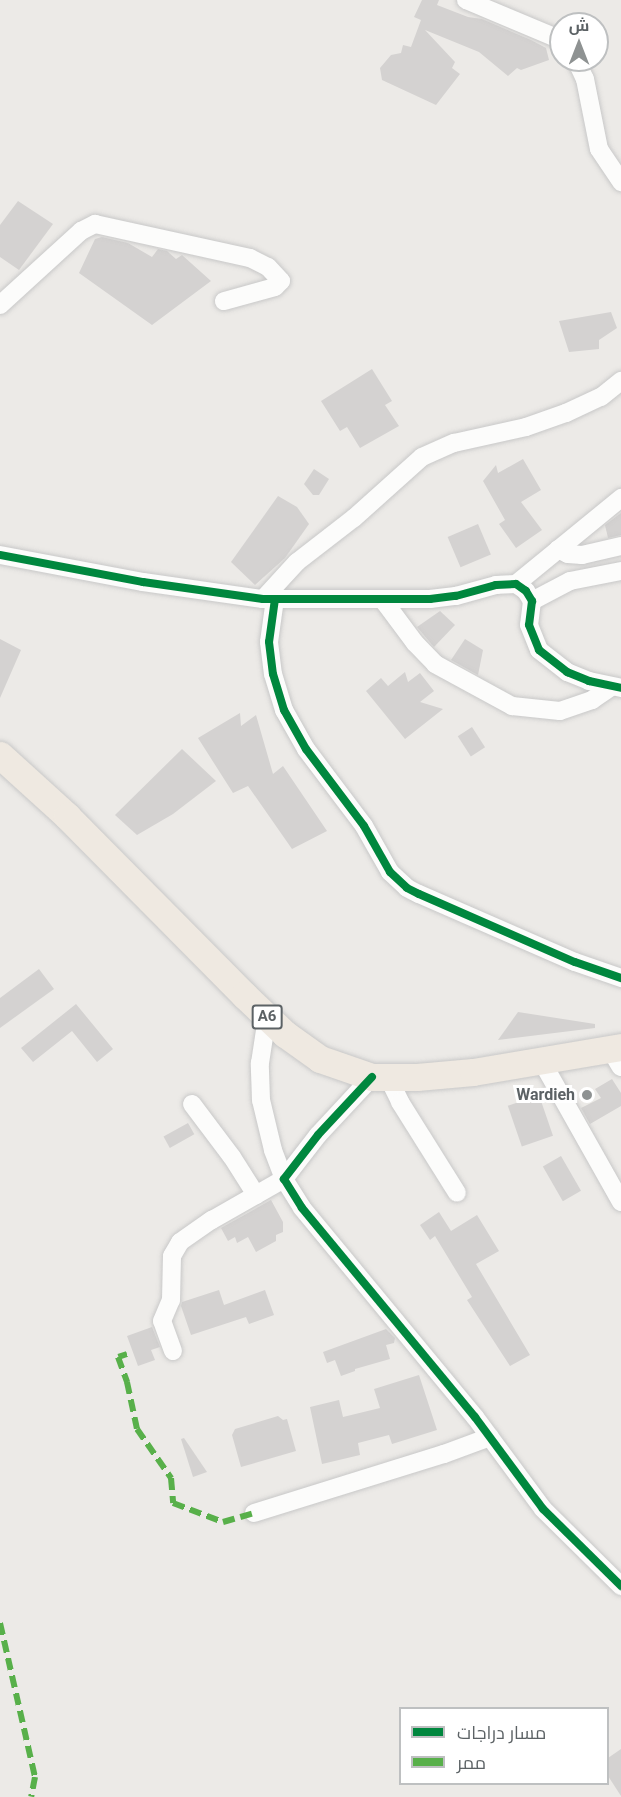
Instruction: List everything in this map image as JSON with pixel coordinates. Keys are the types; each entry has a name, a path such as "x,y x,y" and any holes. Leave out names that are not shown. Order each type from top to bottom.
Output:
{"highway":[{"name":"A6","path":"0,755 67,816 267,1017 320,1059 380,1077 450,1074 541,1060 617,1054"}],"street":[{"path":"466,0 549,35"},
{"path":"582,72 599,149 621,182"},
{"path":"0,305 81,231 95,224 250,258 268,267 281,281 275,287 224,301"},
{"path":"621,381 601,397 566,413 526,426 454,443 422,457 354,519 286,571 269,599 273,674 284,710 306,749 364,826 390,872 407,888 419,894 575,962 621,978"},
{"path":"0,555 165,585 269,599 383,600 447,597 496,585 516,584 621,498"},
{"path":"558,549 568,554 582,555 621,546"},
{"path":"532,601 570,581 621,571"},
{"path":"516,584 526,591 532,601 529,625 538,650 567,672 616,688"},
{"path":"383,600 415,643 435,664 512,706 560,711 592,700 616,688"},
{"path":"267,1017 260,1063 261,1100 284,1179 302,1208 489,1437 543,1509 621,1586"},
{"path":"541,1060 621,1202"},
{"path":"173,1351 162,1321 171,1300 172,1256 180,1242 212,1220 284,1179 335,1115 380,1077 406,1112 457,1192"},
{"path":"192,1104 232,1157 256,1195"},
{"path":"254,1513 444,1454 489,1437"}],"building":[{"path":"422,0 439,0 437,5 468,17 482,19 546,48 549,60 521,70 517,68 508,76 479,52 425,30 455,62 452,68 460,74 436,105 382,80 380,68 391,55 401,53 403,45 411,47 421,20 414,17"},
{"path":"18,201 53,224 19,270 0,257 0,225"},
{"path":"102,237 128,243 152,257 158,249 167,251 176,259 182,255 211,281 152,325 79,273 95,239"},
{"path":"611,312 617,328 599,340 599,349 569,352 559,321"},
{"path":"372,369 392,401 385,405 399,426 360,448 347,427 340,431 321,401"},
{"path":"523,459 541,490 521,502 542,530 516,548 499,524 505,520 483,481 496,465 498,473"},
{"path":"314,469 329,479 319,495 313,495 304,484"},
{"path":"278,496 297,507 309,524 285,558 255,585 231,562"},
{"path":"621,513 621,535 608,538 605,525"},
{"path":"478,524 491,554 461,567 448,537"},
{"path":"440,611 455,625 434,647 417,627"},
{"path":"0,639 21,650 0,698"},
{"path":"465,639 483,650 478,675 451,660"},
{"path":"405,672 408,682 420,673 434,691 420,702 443,709 405,739 366,691 381,678 388,686"},
{"path":"240,713 241,726 256,715 273,774 283,766 327,831 292,849 248,786 233,793 198,738"},
{"path":"472,727 485,747 471,756 458,736"},
{"path":"182,749 216,781 173,814 137,835 115,815"},
{"path":"39,969 54,989 0,1028 0,998"},
{"path":"76,1004 113,1049 97,1062 72,1031 33,1062 21,1048"},
{"path":"518,1012 595,1024 595,1028 498,1040"},
{"path":"612,1079 621,1093 621,1106 590,1124 581,1108 601,1098 595,1089"},
{"path":"539,1095 553,1136 522,1146 508,1106"},
{"path":"188,1123 194,1134 170,1148 164,1137"},
{"path":"561,1156 581,1191 563,1201 543,1166"},
{"path":"271,1200 283,1222 283,1232 276,1235 276,1241 256,1252 248,1237 237,1243 235,1237 228,1241 221,1228"},
{"path":"439,1212 451,1231 477,1215 499,1251 476,1264 530,1355 510,1366 467,1300 472,1297 435,1236 430,1240 420,1225"},
{"path":"219,1290 224,1305 265,1290 274,1315 249,1324 246,1317 191,1335 181,1306 182,1302"},
{"path":"152,1327 160,1347 151,1350 155,1360 138,1366 127,1336"},
{"path":"386,1329 395,1338 394,1343 386,1345 390,1359 355,1369 341,1376 335,1360 327,1363 323,1352"},
{"path":"419,1375 437,1430 392,1444 389,1435 358,1443 360,1455 322,1464 310,1407 339,1400 343,1417 380,1408 374,1389"},
{"path":"278,1416 283,1420 287,1419 296,1451 241,1467 232,1435 235,1429"},
{"path":"184,1438 207,1472 193,1477 181,1439"},
{"path":"621,1749 621,1796 609,1778 609,1757"}],"marked path":[{"path":"127,1354 118,1357 127,1382 137,1429 171,1478 173,1503 223,1522 254,1513"},
{"path":"0,1623 35,1777 31,1797"}],"cycle path":[{"path":"0,555 143,582 263,599 430,599 456,596 496,585 516,584 526,591 532,601 529,625 539,650 567,672 589,681 621,688"},
{"path":"275,599 269,642 273,674 284,710 306,749 364,826 390,872 407,888 419,894 575,962 621,978"},
{"path":"372,1077 318,1135 284,1179 302,1208 475,1417 543,1509 621,1586"}],"place":[{"name":"Wardieh","path":"587,1095"}]}
